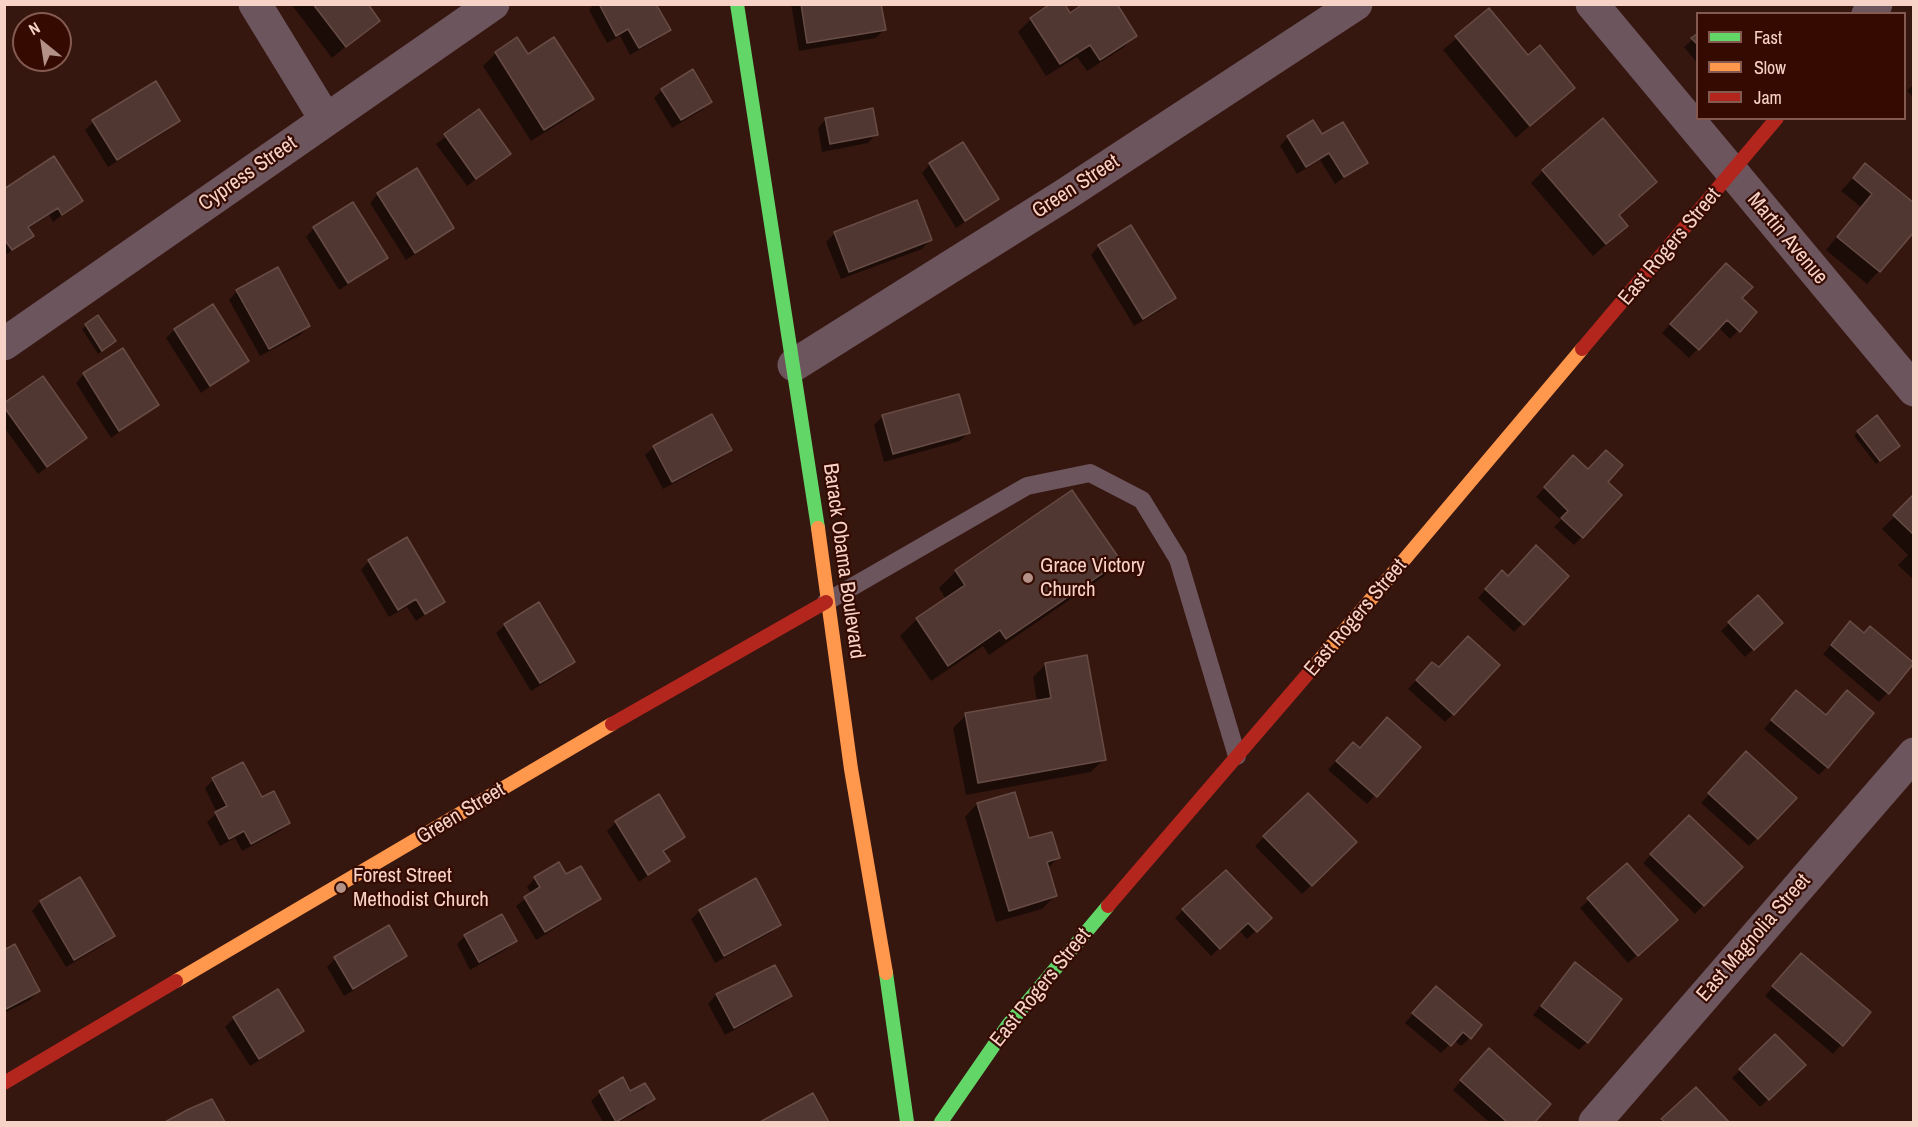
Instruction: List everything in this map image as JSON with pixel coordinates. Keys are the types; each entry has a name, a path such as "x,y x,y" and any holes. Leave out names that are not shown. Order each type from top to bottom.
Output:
{"street":[{"path":"255,4 326,120"},
{"name":"Cypress Street","path":"4,344 493,4"},
{"name":"Barack Obama Boulevard","path":"737,4 794,365 826,602 897,1040 908,1122"},
{"name":"Green Street","path":"794,365 1063,196 1356,4"},
{"name":"Martin Avenue","path":"1592,4 1914,390"},
{"name":"East Rogers Street","path":"941,1122 951,1104 1008,1026 1775,120"},
{"name":"Green Street","path":"4,1083 561,754 826,602"},
{"name":"East Magnolia Street","path":"1595,1122 1914,753"}],"lane":[{"path":"826,602 1027,486 1090,473 1142,500 1178,559 1237,756"}],"building":[{"path":"313,4 368,4 380,21 346,47"},
{"path":"599,4 656,4 671,30 639,48 628,29 616,36"},
{"path":"801,4 881,4 886,30 807,43"},
{"path":"1050,4 1065,4 1070,13 1083,4 1117,4 1137,36 1100,60 1090,45 1060,64 1030,18"},
{"path":"1489,8 1528,55 1540,45 1575,88 1530,126 1455,36"},
{"path":"517,37 528,54 554,37 594,99 544,130 495,52"},
{"path":"693,69 712,102 681,120 661,89"},
{"path":"156,81 180,121 117,160 92,120"},
{"path":"873,108 878,135 830,144 825,118"},
{"path":"479,109 511,154 476,179 444,134"},
{"path":"1603,118 1657,182 1619,215 1628,226 1606,244 1542,170"},
{"path":"1313,120 1322,134 1343,122 1368,163 1344,177 1329,153 1306,167 1287,136"},
{"path":"963,142 999,199 965,221 929,163"},
{"path":"54,156 83,201 62,215 58,208 28,227 34,236 12,250 4,239 4,189"},
{"path":"1865,163 1914,203 1914,232 1880,272 1837,237 1872,194 1853,178"},
{"path":"417,168 454,228 415,253 377,193"},
{"path":"917,200 932,240 849,272 834,232"},
{"path":"353,202 388,258 348,283 313,227"},
{"path":"1131,225 1176,298 1143,319 1098,245"},
{"path":"1726,263 1753,287 1742,298 1757,312 1740,332 1727,320 1699,350 1670,324"},
{"path":"278,267 310,326 269,349 236,290"},
{"path":"213,304 249,361 210,386 174,329"},
{"path":"98,315 116,341 102,351 85,324"},
{"path":"123,348 159,405 119,431 83,373"},
{"path":"43,376 87,438 47,467 4,407 4,403"},
{"path":"959,394 970,433 893,454 882,415"},
{"path":"712,414 732,450 672,482 653,446"},
{"path":"1877,415 1900,446 1880,461 1857,431"},
{"path":"1606,450 1623,465 1608,482 1622,495 1583,538 1561,518 1568,511 1544,487 1573,455 1588,469"},
{"name":"Grace Victory Church","path":"1072,490 1121,561 1006,639 1000,630 948,666 916,618 965,585 955,570"},
{"path":"1914,495 1914,535 1893,515"},
{"path":"407,537 445,602 425,614 416,599 398,610 368,560"},
{"path":"1536,545 1569,576 1524,625 1485,589 1502,570 1508,576"},
{"path":"1758,595 1783,623 1754,650 1728,622"},
{"path":"539,602 575,662 540,683 504,624"},
{"path":"1850,621 1864,633 1870,626 1914,663 1889,694 1831,645"},
{"path":"1468,636 1500,665 1454,715 1416,680 1432,662 1439,667"},
{"path":"1087,655 1106,760 978,783 965,713 1051,698 1045,663"},
{"path":"1796,690 1826,715 1847,690 1874,713 1828,768 1771,720"},
{"path":"1387,717 1421,747 1377,797 1336,761 1353,742 1360,748"},
{"path":"1746,751 1797,798 1758,839 1708,793"},
{"path":"243,762 262,797 274,791 290,823 251,844 244,831 229,839 215,812 227,806 212,778"},
{"path":"1015,792 1029,838 1052,832 1060,858 1047,862 1057,896 1009,911 977,803"},
{"path":"1308,793 1357,842 1312,886 1263,836"},
{"path":"659,794 685,837 663,851 670,861 648,875 615,821"},
{"path":"1689,815 1743,867 1704,906 1650,854"},
{"path":"559,862 566,874 581,866 601,899 545,932 524,897 540,887 534,877"},
{"path":"1627,863 1678,920 1638,956 1587,898"},
{"path":"1226,870 1272,918 1257,932 1248,923 1220,949 1182,909"},
{"path":"80,877 115,936 74,960 40,901"},
{"path":"756,878 781,925 724,956 699,910"},
{"path":"502,914 517,941 479,962 464,935"},
{"path":"389,925 407,956 353,989 334,957"},
{"path":"15,944 40,991 4,1010 4,950"},
{"path":"1801,953 1871,1012 1843,1046 1772,986"},
{"path":"1575,962 1622,999 1588,1043 1541,1006"},
{"path":"775,965 792,996 734,1028 716,994"},
{"path":"1436,986 1482,1025 1471,1039 1463,1032 1451,1046 1412,1013"},
{"path":"278,989 304,1031 259,1059 233,1017"},
{"path":"1775,1034 1806,1065 1769,1100 1739,1069"},
{"path":"1489,1048 1551,1104 1535,1122 1507,1122 1460,1080"},
{"path":"623,1077 630,1091 645,1083 655,1099 616,1122 599,1091"},
{"path":"1696,1087 1729,1122 1665,1122 1661,1119"},
{"path":"813,1093 829,1122 760,1122"},
{"path":"212,1099 225,1122 165,1122 189,1109"}],"traffic: fast":[{"path":"737,4 818,528"},
{"path":"941,1122 1008,1025 1108,906"},
{"path":"886,973 907,1122"}],"traffic: slow":[{"path":"1312,669 1582,349"},
{"path":"818,528 851,769 886,973"},
{"path":"176,981 612,724"}],"traffic: jam":[{"path":"1582,349 1775,120"},
{"path":"612,724 826,602"},
{"path":"1108,906 1312,669"},
{"path":"4,1083 176,981"}],"place":[{"name":"Grace Victory Church","path":"1028,578"},
{"name":"Forest Street Methodist Church","path":"341,888"}]}
